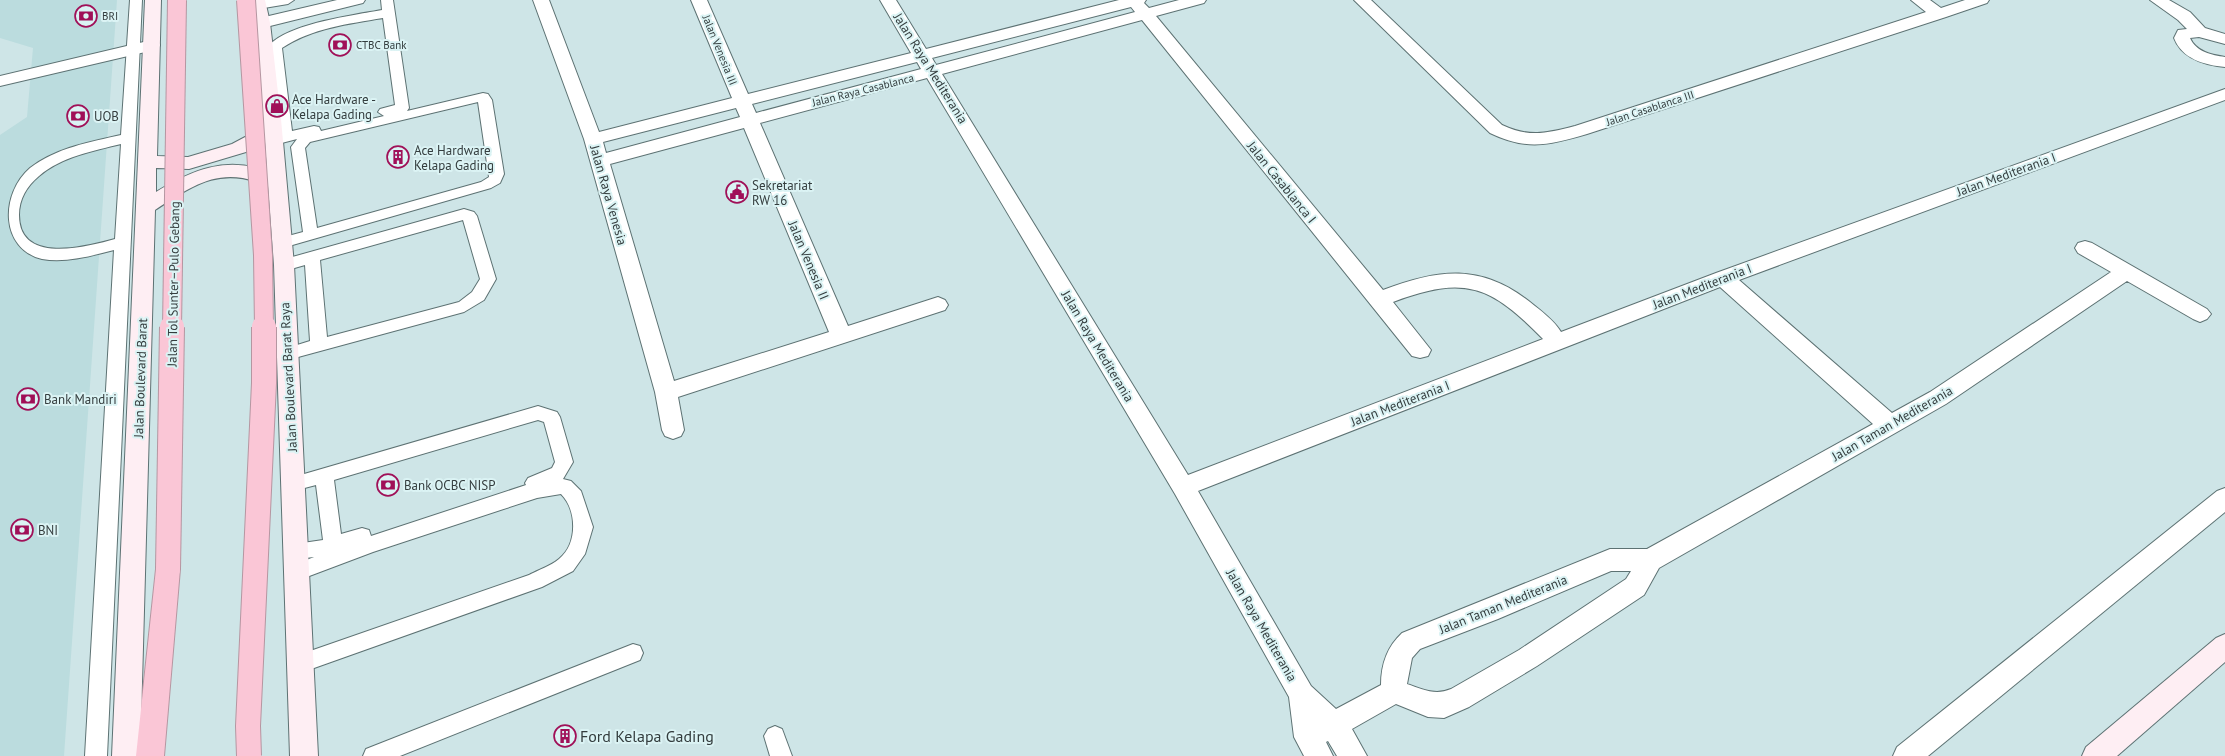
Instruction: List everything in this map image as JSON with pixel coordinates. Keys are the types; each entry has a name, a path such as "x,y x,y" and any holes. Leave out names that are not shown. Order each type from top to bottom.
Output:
{"highway":[{"name":"Jalan Tol Sunter–Pulo Gebang","path":"150,756 168,569 177,0"},
{"path":"249,756 248,726 264,382 263,255 256,7"}],"main road":[{"name":"Jalan Boulevard Barat","path":"126,756 148,162 143,47 153,0"},
{"name":"Jalan Boulevard Barat Raya","path":"256,7 278,135 276,182 284,265 304,756"},
{"path":"148,162 189,163 278,135"},
{"path":"146,207 180,185 197,178 224,171 245,171 276,182"},
{"path":"2096,756 2225,646"}],"street":[{"path":"256,7 357,0"},
{"name":"Jalan Raya Venesia","path":"541,0 592,139 666,392 673,430"},
{"name":"Jalan Venesia III","path":"699,0 748,119"},
{"name":"Jalan Raya Mediterania","path":"888,0 928,63 1183,487 1302,695 1333,725 1353,756"},
{"name":"Jalan Raya Casablanca","path":"598,160 748,119 928,63 1137,4 1198,0"},
{"name":"Jalan Casablanca III","path":"1362,0 1496,129 1511,137 1531,141 1544,140 1581,130 1981,0"},
{"path":"1919,0 1940,14"},
{"path":"2158,0 2184,16 2199,32"},
{"name":"Jalan Casablanca I","path":"1137,4 1420,350"},
{"path":"2225,39 2199,32 2184,34 2182,38 2183,43 2197,54 2207,59 2225,62"},
{"path":"0,81 143,47"},
{"name":"Jalan Raya Casablanca","path":"592,139 740,100 928,63"},
{"name":"Jalan Mediterania I","path":"1183,487 1723,278 2225,94"},
{"name":"Jalan Venesia II","path":"748,119 842,334"},
{"path":"2085,248 2200,314"},
{"name":"Jalan Taman Mediterania","path":"1394,692 1394,678 1400,652 1411,641 1489,611 1610,560 1650,560 1891,426 1938,398 2126,272"},
{"path":"1723,278 1891,426"},
{"path":"1378,300 1436,280 1468,280 1489,285 1508,295 1534,316 1552,335"},
{"path":"666,392 842,334 938,305"},
{"path":"1907,756 2225,498"},
{"path":"1314,747 1333,725 1394,692 1428,704 1444,704 1460,698 1528,658 1635,588 1650,560"},
{"name":"Jalan Raya Mediterania","path":"1302,695 1314,747"}],"lane":[{"path":"96,756 122,243 129,138 143,47 136,0"},
{"path":"256,7 288,0"},
{"path":"388,6 402,108 278,135 275,47 283,41 309,29 388,6"},
{"path":"282,243 311,235 486,185 495,180 497,174 485,100 483,97 305,139 298,147 306,210 311,235"},
{"path":"122,243 78,254 45,254 31,249 20,241 14,231 12,210 18,191 24,182 47,164 80,150 129,138"},
{"path":"284,265 464,214 469,216 488,279 478,296 464,306 287,354"},
{"path":"312,256 319,345"},
{"path":"293,484 538,413 551,417 564,462 558,473 545,480 334,545 296,551"},
{"path":"324,474 334,545"},
{"path":"296,573 325,560 465,513 551,487 565,486 575,496 584,527 575,554 566,565 535,581 300,664"},
{"path":"374,756 632,653"}],"shaded area":[{"path":"0,0 117,0 64,756 0,756 0,135 27,117 33,48 0,38"}],"place":[{"name":"BRI","path":"86,16"},
{"name":"CTBC Bank","path":"340,45"},
{"name":"Ace Hardware - Kelapa Gading","path":"277,106"},
{"name":"UOB","path":"78,116"},
{"name":"Ace Hardware Kelapa Gading","path":"398,157"},
{"name":"Sekretariat RW 16","path":"737,192"},
{"name":"Bank Mandiri","path":"28,399"},
{"name":"Bank OCBC NISP","path":"388,485"},
{"name":"BNI","path":"22,530"},
{"name":"Ford Kelapa Gading","path":"565,736"}]}
